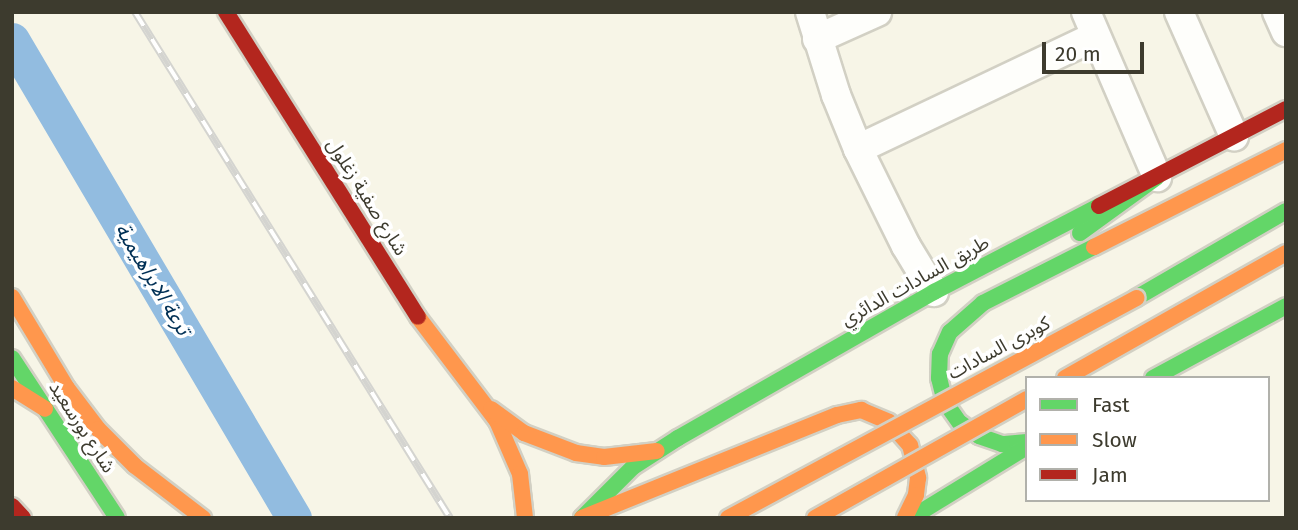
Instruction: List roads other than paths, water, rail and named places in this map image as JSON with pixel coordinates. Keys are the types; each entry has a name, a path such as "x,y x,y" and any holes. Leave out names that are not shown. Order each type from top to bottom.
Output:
{"main road":[{"name":"شارع صفية زغلول","path":"226,12 425,328 480,398 510,447 520,474 525,518"},
{"name":"طريق السادات الدائري","path":"582,518 616,482 660,450 934,292 1286,109"},
{"path":"983,303 1286,150"},
{"path":"1025,444 1002,444 979,436 959,422 945,402 939,378 940,354 950,332 983,303 1157,177"},
{"name":"كوبرى السادات","path":"728,518 1136,298 1286,211"},
{"path":"1069,376 1286,253"},
{"path":"12,297 67,388 98,429 135,466 203,518"},
{"path":"1157,376 1286,306"},
{"name":"شارع بورسعيد","path":"12,358 117,518"},
{"path":"12,388 45,408"},
{"name":"شارع صفية زغلول","path":"480,398 524,433 576,453 604,457 660,450"},
{"path":"815,518 1025,400"},
{"path":"582,518 837,415 861,410 890,422 910,445 918,478 916,495 905,518"},
{"path":"911,518 1025,445"},
{"path":"12,506 23,518"}],"street":[{"path":"810,12 817,40 858,149 906,246 934,292"},
{"path":"817,40 877,12"},
{"path":"1179,12 1234,136"},
{"path":"1277,12 1286,32"},
{"path":"858,149 1091,24 1157,177"}],"waterway":[{"name":"ترعة الابراهيمية","path":"12,40 294,518"}],"railway":[{"path":"135,12 450,518"}]}
